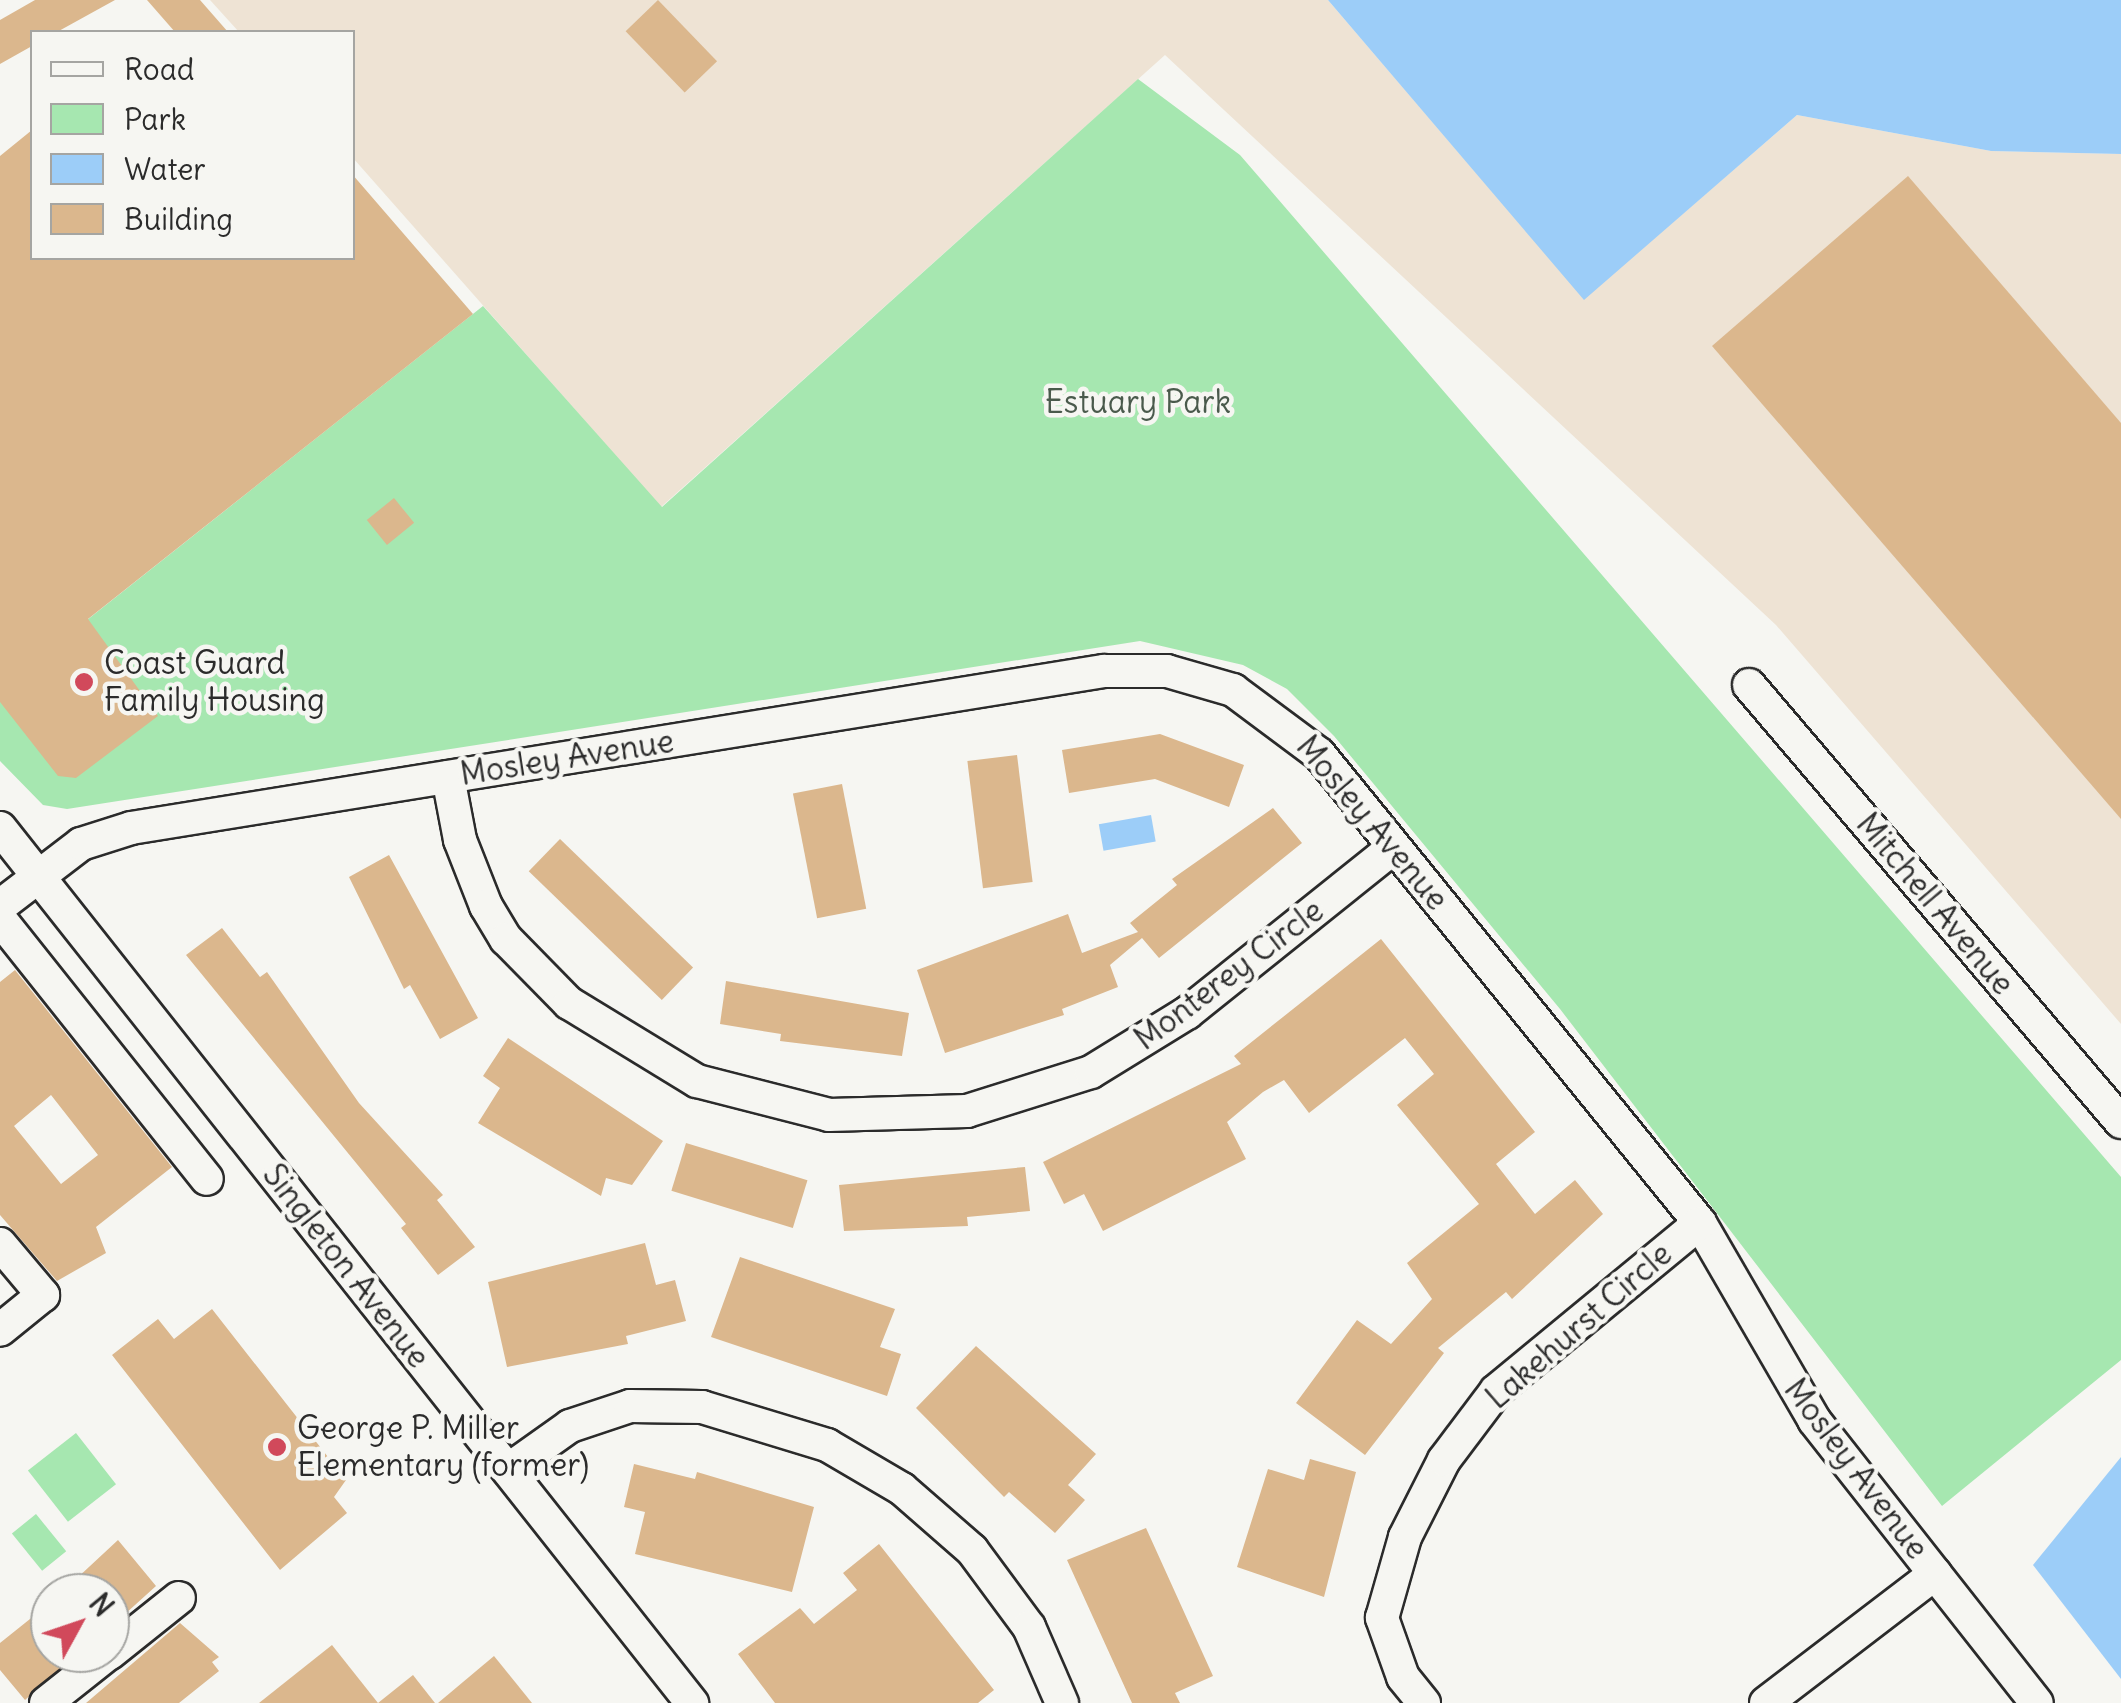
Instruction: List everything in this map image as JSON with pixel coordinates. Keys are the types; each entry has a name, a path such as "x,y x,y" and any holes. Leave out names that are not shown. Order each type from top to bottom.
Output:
{"street":[{"name":"Mosley Avenue","path":"0,906 82,844 131,828 1136,668 1202,678 1263,706 1319,754 1700,1223 1814,1420 2037,1703"},
{"name":"Mitchell Avenue","path":"1749,686 2121,1122"},
{"name":"Monterey Circle","path":"448,778 464,855 486,906 506,939 569,1003 697,1081 783,1108 845,1116 967,1111 1090,1072 1187,1013 1394,847"},
{"name":"Singleton Avenue","path":"0,828 692,1703"},
{"path":"0,919 207,1178"},
{"name":"Lakehurst Circle","path":"1424,1703 1403,1678 1382,1618 1405,1536 1444,1460 1496,1391 1700,1223"},
{"path":"0,1244 43,1295 0,1330"},
{"path":"508,1470 570,1426 630,1406 702,1407 827,1445 902,1489 972,1550 1029,1628 1062,1703"},
{"path":"1766,1703 1935,1574"},
{"path":"130,1637 179,1598"},
{"path":"46,1703 84,1673"}],"shaded area":[{"path":"210,0 1328,0 1584,299 1797,115 1991,151 2121,154 2121,1024 1776,625 1165,55 661,507 355,160 355,30 237,30"}],"green space":[{"name":"Estuary Park","path":"1138,79 1240,155 2121,1177 2121,1360 1942,1506 1560,1009 1334,736 1287,689 1243,665 1140,641 67,809 43,805 0,761 0,689 483,306 662,507"},
{"path":"76,1433 116,1484 68,1522 28,1471"},
{"path":"36,1514 66,1551 42,1571 12,1534"}],"water":[{"path":"1328,0 2121,0 2121,154 1991,151 1797,115 1584,300"},
{"path":"1151,815 1156,842 1103,851 1099,824"},
{"path":"2121,1457 2121,1679 2033,1565"}],"building":[{"path":"35,0 115,0 61,30 30,30 30,47 0,64 0,20"},
{"path":"147,0 200,0 226,30 173,30"},
{"path":"658,0 717,61 685,92 626,31"},
{"path":"30,132 30,260 355,260 355,177 473,314 88,619 158,716 76,778 58,776 0,702 0,156"},
{"path":"1908,176 2121,423 2121,819 1712,346"},
{"path":"394,498 414,523 387,545 367,520"},
{"path":"1160,734 1244,765 1229,807 1155,779 1069,793 1062,750"},
{"path":"1017,755 1033,882 983,888 967,761"},
{"path":"842,784 866,909 817,918 793,794"},
{"path":"1273,808 1302,843 1159,958 1142,938 1110,965 1118,987 1062,1009 1064,1015 945,1053 917,970 1068,914 1082,953 1138,932 1130,923 1177,885 1172,879"},
{"path":"560,839 693,968 662,1000 529,871"},
{"path":"389,855 478,1018 440,1039 410,985 404,989 349,877"},
{"path":"222,928 260,977 267,972 359,1103 443,1195 437,1200 475,1247 438,1275 401,1228 406,1224 186,955"},
{"path":"1381,939 1535,1132 1496,1164 1535,1214 1575,1180 1603,1214 1512,1299 1506,1292 1438,1348 1444,1353 1365,1455 1296,1403 1357,1320 1391,1344 1432,1299 1407,1263 1479,1204 1397,1105 1434,1074 1405,1038 1309,1113 1284,1080 1263,1092 1227,1122 1246,1159 1103,1231 1084,1194 1064,1204 1043,1162 1241,1064 1234,1056"},
{"path":"15,970 172,1167 96,1227 106,1253 57,1281 0,1215 0,982","holes":["51,1095 98,1155 61,1184 14,1126"]},
{"path":"726,981 909,1013 902,1056 780,1041 781,1034 720,1024"},
{"path":"508,1038 663,1141 632,1185 606,1178 601,1196 478,1123 500,1088 483,1076"},
{"path":"686,1143 807,1180 793,1228 671,1191"},
{"path":"1025,1167 1030,1211 967,1217 968,1226 844,1231 839,1185"},
{"path":"645,1243 656,1285 675,1280 686,1321 626,1336 628,1344 507,1367 488,1282"},
{"path":"740,1257 895,1309 880,1347 901,1354 887,1396 711,1337"},
{"name":"George P. Miller Elementary (former)","path":"212,1309 346,1480 334,1497 347,1513 280,1570 112,1355 158,1319 174,1339"},
{"path":"976,1346 1096,1454 1068,1485 1085,1500 1055,1533 1009,1492 1004,1497 916,1408"},
{"path":"1310,1459 1356,1472 1324,1597 1237,1567 1268,1469 1304,1480"},
{"path":"634,1464 695,1479 697,1472 814,1507 792,1592 635,1554 645,1512 624,1507"},
{"path":"1146,1528 1213,1676 1175,1693 1180,1703 1132,1703 1067,1560"},
{"path":"118,1540 156,1586 130,1610 130,1573 83,1573"},
{"path":"879,1544 994,1690 978,1703 775,1703 738,1654 800,1608 814,1624 857,1590 843,1573"},
{"path":"30,1619 30,1673 55,1673 25,1700 0,1670 0,1643"},
{"path":"180,1623 219,1657 212,1662 219,1671 179,1703 86,1703 121,1673 130,1673 130,1666"},
{"path":"332,1645 378,1703 259,1703"},
{"path":"494,1656 532,1703 438,1703"},
{"path":"413,1675 435,1703 378,1703"}],"place":[{"name":"Coast Guard Family Housing","path":"84,682"},
{"name":"George P. Miller Elementary (former)","path":"277,1447"}]}
